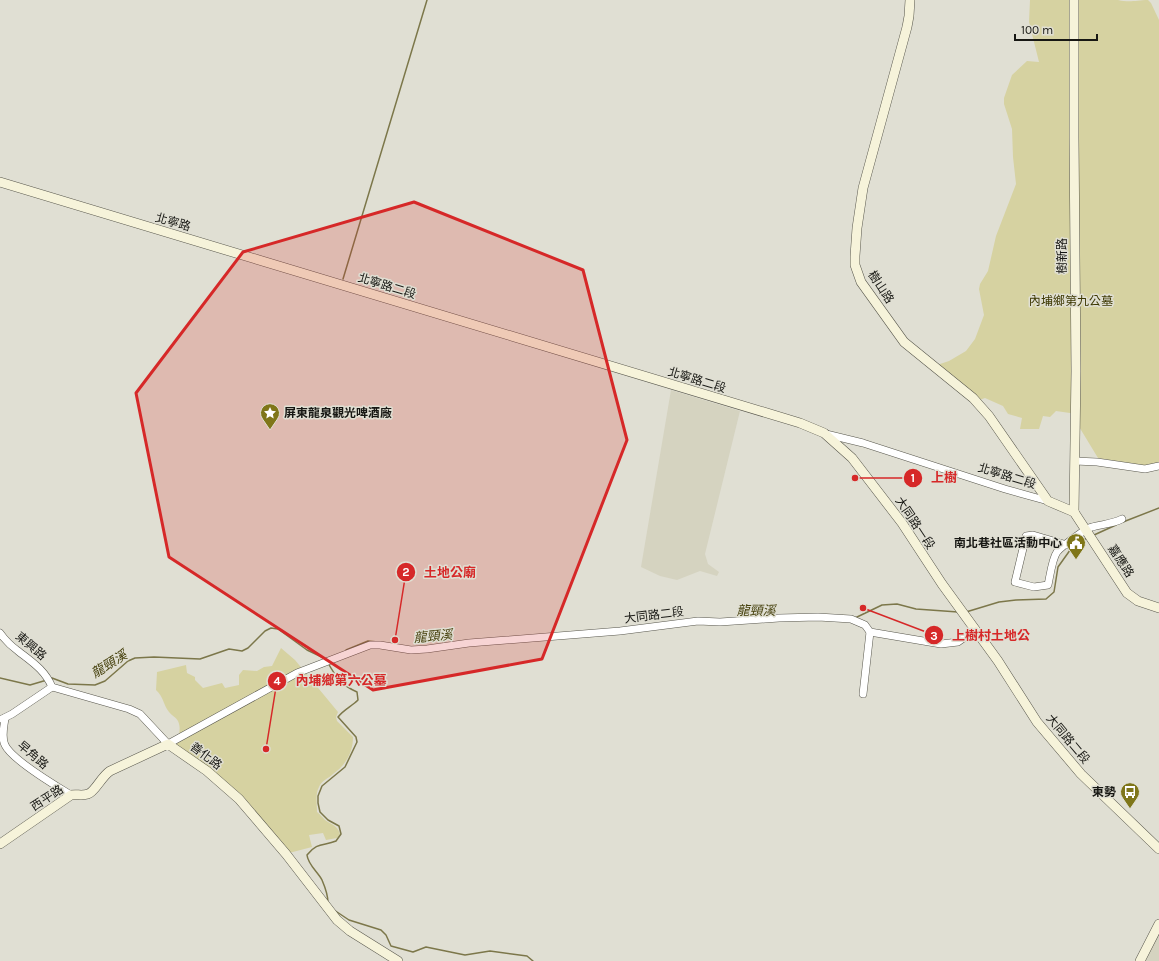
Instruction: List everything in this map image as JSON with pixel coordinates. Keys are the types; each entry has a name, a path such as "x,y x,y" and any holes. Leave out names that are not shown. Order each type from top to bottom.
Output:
{"street":[{"name":"樹山路","path":"910,0 907,27 863,188 857,228 855,265 860,282 904,342 973,398 989,416 1048,501"},
{"name":"樹新路","path":"1074,0 1074,512"},
{"name":"北寧路","path":"0,182 340,284"},
{"name":"北寧路二段","path":"340,284 620,370 800,423 824,433 870,445 1048,501"},
{"name":"大同路一段","path":"824,433 852,458 883,496 962,612"},
{"path":"1075,461 1097,462 1145,469 1159,466"},
{"path":"1048,501 1074,512"},
{"name":"嘉應路","path":"1074,512 1127,593 1138,601 1159,608"},
{"path":"1067,544 1033,535 1026,536 1015,582 1034,587 1048,585 1057,552 1067,544 1089,534 1091,527 1113,524 1122,519"},
{"name":"大同路二段","path":"962,612 1007,674 1037,722 1081,774 1159,849"},
{"name":"大同路二段","path":"168,744 297,673 370,645 416,650 469,643 612,632 698,621 720,622 779,618 851,619 865,625 870,632 941,644 958,642 975,630"},
{"path":"863,694 870,632"},
{"name":"東興路","path":"0,633 16,650 40,668 50,681"},
{"path":"2,719 50,681"},
{"name":"善化路","path":"50,681 109,705 129,709 140,714 168,744 207,771 238,799 264,827 337,920 350,931 398,961"},
{"name":"早角路","path":"2,719 6,746 16,757 42,777 71,795"},
{"name":"西平路","path":"0,844 71,795 85,795 92,792 103,776 110,771 168,744"},
{"path":"1140,961 1159,924"}],"highlighted area":[{"path":"414,202 583,270 627,440 542,659 373,690 169,557 136,393 243,252"}],"shaded area":[{"path":"671,390 740,411 705,554 708,564 719,572 717,576 700,571 677,580 660,576 641,567"},
{"path":"1159,930 1159,961 1145,961"}],"green space":[{"name":"內埔鄉第九公墓","path":"1030,0 1148,0 1159,20 1159,463 1144,466 1098,458 1078,425 1077,414 1056,411 1050,417 1043,416 1039,429 1020,429 1022,418 1008,414 1003,406 985,398 977,401 938,367 940,364 949,361 966,351 975,339 984,315 979,289 980,284 988,271 996,236 1016,184 1012,129 1004,104 1004,98 1012,75 1027,61 1039,62 1029,22"},
{"path":"281,648 295,660 338,712 336,717 337,721 353,737 352,748 348,758 342,767 321,783 316,799 317,812 325,820 336,827 340,834 337,838 326,840 323,833 309,835 312,847 289,853 241,798 167,741 179,734 179,724 167,709 161,695 156,690 157,672 186,665 187,673 195,677 195,680 203,688 222,683 225,688 239,685 239,675 243,670 257,671 264,667 272,666"}],"waterway":[{"path":"343,279 427,0"},
{"path":"1123,522 1159,508"},
{"path":"1094,535 1116,525"},
{"path":"966,612 999,602 1046,599 1054,592 1058,567 1073,546 1087,538"},
{"path":"855,618 882,605 897,604 916,609 958,612"},
{"name":"龍頸溪","path":"50,679 52,678 68,684 95,685 105,681 128,661 135,658 154,657 200,659 229,649 242,651 248,648 265,631 271,628 278,629 307,650 326,659"},
{"name":"龍頸溪","path":"346,650 368,641 378,642"},
{"path":"328,663 340,680 357,692 358,700 342,712 338,717 356,737 357,742 345,767 322,786 318,796 320,812 328,820 339,826 341,834 336,841 317,846 307,855 309,862 322,880 327,894 328,903"},
{"name":"龍頸溪","path":"0,678 30,685 47,680"},
{"path":"334,910 349,920 381,930 386,935 391,946 413,952 426,947 465,955 490,951 527,956 533,961"}],"place":[{"name":"屏東龍泉觀光啤酒廠","path":"270,430"},
{"name":"上樹","path":"855,478"},
{"name":"南北巷社區活動中心","path":"1076,560"},
{"name":"上樹村土地公","path":"863,608"},
{"name":"土地公廟","path":"395,640"},
{"name":"內埔鄉第六公墓","path":"266,749"},
{"name":"東勢","path":"1130,809"}]}
